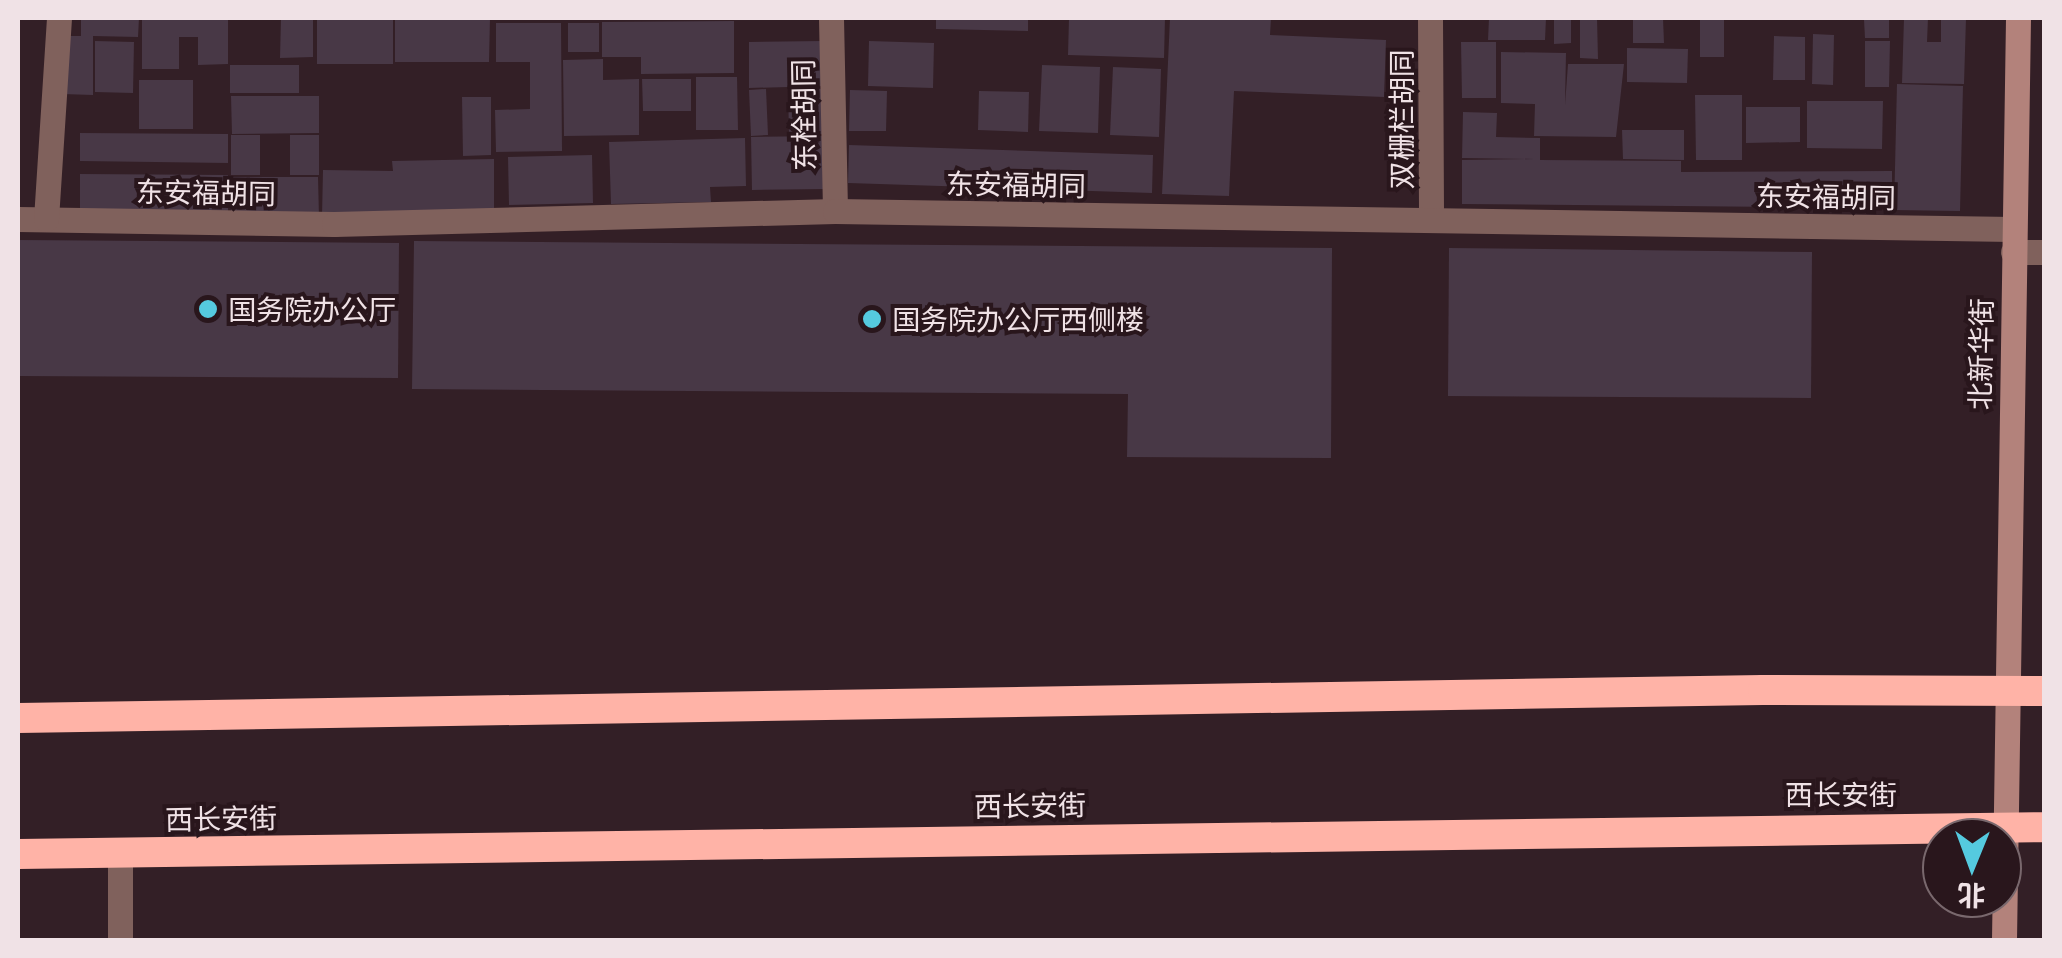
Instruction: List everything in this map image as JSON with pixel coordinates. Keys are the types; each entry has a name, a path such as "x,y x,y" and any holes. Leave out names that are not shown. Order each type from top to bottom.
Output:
{"highway":[{"path":"18,718 2044,692"},
{"name":"西长安街","path":"18,854 1922,828"}],"street":[{"name":"北新华街","path":"2004,818 2018,18"}],"lane":[{"path":"46,219 59,18"},
{"name":"东栓胡同","path":"831,18 835,211"},
{"name":"双栅栏胡同","path":"1430,18 1431,219"},
{"name":"东安福胡同","path":"18,219 334,224 835,211 1431,219 2013,240 2044,252"},
{"path":"120,852 120,940"}],"building":[{"path":"81,18 139,18 138,37 93,36 93,95 62,94 62,36 81,36"},
{"path":"142,18 228,18 228,64 198,65 198,37 179,37 179,69 142,69"},
{"path":"281,18 313,18 313,57 280,58"},
{"path":"317,18 393,18 393,64 317,64"},
{"path":"395,18 490,18 489,62 395,62"},
{"path":"936,18 1028,18 1028,31 936,29"},
{"path":"1069,18 1165,18 1164,58 1068,55"},
{"path":"1170,18 1271,18 1270,35 1386,40 1384,97 1234,91 1229,196 1162,194"},
{"path":"1489,18 1546,18 1545,40 1488,40"},
{"path":"1554,18 1571,18 1571,43 1554,44"},
{"path":"1580,18 1597,18 1598,59 1580,58"},
{"path":"1633,18 1663,18 1664,43 1633,43"},
{"path":"1700,18 1724,18 1724,57 1700,57"},
{"path":"1904,18 1928,18 1927,42 1941,42 1941,18 1966,18 1964,84 1902,83"},
{"path":"1864,20 1889,20 1889,38 1865,38"},
{"path":"734,21 734,73 641,74 641,57 602,57 602,22"},
{"path":"496,23 561,23 562,151 496,152 495,110 530,109 530,62 496,62"},
{"path":"568,23 599,23 599,52 568,52"},
{"path":"1813,34 1834,35 1833,85 1812,84"},
{"path":"1774,36 1805,37 1805,80 1773,80"},
{"path":"95,41 134,42 133,93 95,92"},
{"path":"823,41 824,86 749,88 749,42"},
{"path":"869,41 934,43 933,88 868,86"},
{"path":"1865,41 1890,41 1889,87 1865,87"},
{"path":"1461,42 1496,42 1496,98 1462,98"},
{"path":"1627,48 1688,49 1687,83 1627,82"},
{"path":"1501,52 1566,53 1565,105 1568,64 1624,64 1616,137 1534,136 1535,104 1501,103"},
{"path":"603,59 603,80 639,79 639,135 564,136 563,60"},
{"path":"230,65 299,65 299,93 230,93"},
{"path":"1042,65 1100,67 1098,133 1039,131"},
{"path":"1113,67 1161,69 1159,137 1110,135"},
{"path":"696,77 737,77 738,130 696,130"},
{"path":"642,79 691,79 691,111 643,111"},
{"path":"139,80 193,80 193,129 139,129"},
{"path":"1897,84 1963,86 1960,211 1894,210"},
{"path":"766,89 768,135 751,136 749,90"},
{"path":"788,89 824,89 825,134 789,134"},
{"path":"850,90 887,91 886,131 849,131"},
{"path":"979,91 1029,92 1028,132 978,130"},
{"path":"1695,95 1742,95 1742,160 1696,160"},
{"path":"231,96 319,96 319,133 232,134"},
{"path":"462,97 491,97 491,155 463,156"},
{"path":"1807,101 1883,101 1882,149 1807,148"},
{"path":"1746,107 1800,107 1800,142 1746,143"},
{"path":"1463,112 1497,113 1496,137 1540,138 1540,160 1681,161 1681,172 1892,171 1892,208 1462,204 1462,160 1534,159 1462,158"},
{"path":"1622,130 1684,130 1684,160 1623,159"},
{"path":"80,133 228,134 228,163 80,161"},
{"path":"231,135 260,135 260,175 231,175"},
{"path":"290,135 319,135 319,175 290,175"},
{"path":"825,136 826,189 752,190 751,137"},
{"path":"745,138 746,186 710,187 711,202 611,204 609,142"},
{"path":"849,145 1153,155 1152,193 848,183"},
{"path":"592,155 593,203 509,205 508,157"},
{"path":"494,159 494,212 322,216 323,170 393,171 392,161"},
{"path":"80,174 228,175 228,215 80,214"},
{"path":"231,177 318,177 319,217 231,217"},
{"name":"国务院办公厅","path":"18,240 399,243 398,378 18,376"},
{"name":"国务院办公厅西侧楼","path":"414,241 1332,248 1331,458 1127,457 1128,394 412,389"},
{"path":"1449,248 1812,252 1811,398 1448,396"}],"place":[{"name":"国务院办公厅","path":"208,309"},
{"name":"国务院办公厅西侧楼","path":"872,319"}]}
